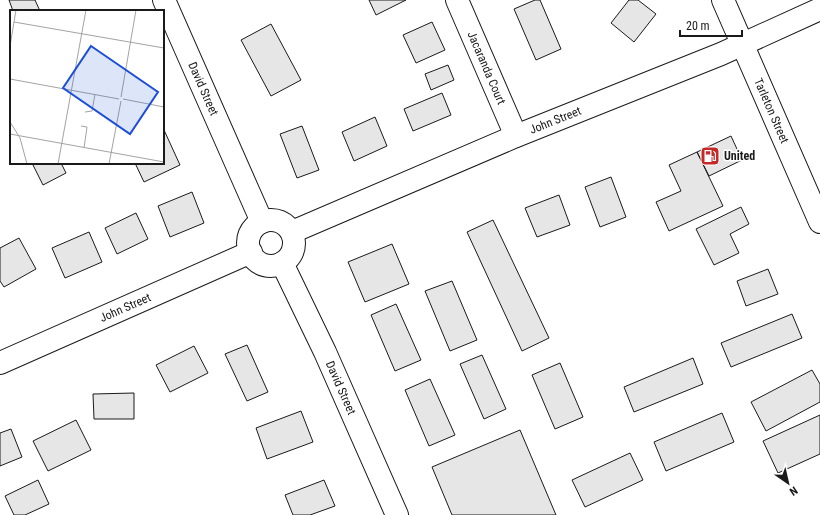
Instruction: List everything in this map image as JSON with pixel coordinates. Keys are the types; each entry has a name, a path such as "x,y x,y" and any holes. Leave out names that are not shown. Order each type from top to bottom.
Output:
{"street":[{"name":"David Street","path":"164,0 262,222"},
{"name":"Jacaranda Court","path":"457,0 516,136"},
{"name":"Tarleton Street","path":"723,0 820,222"},
{"name":"John Street","path":"292,232 516,136 742,45 820,9"},
{"path":"270,220 279,221 286,225 292,232 294,239 292,253 282,263 268,265 255,258 251,252 249,245 252,231 262,222 270,220"},
{"name":"John Street","path":"0,363 251,252"},
{"name":"David Street","path":"282,263 325,352 396,515"}],"building":[{"path":"9,0 35,0 40,10 13,10"},
{"path":"369,0 406,0 376,15"},
{"path":"535,0 540,0 561,49 536,60 514,9"},
{"path":"629,0 638,0 656,14 634,42 611,23"},
{"path":"432,22 445,50 416,63 403,35"},
{"path":"271,24 301,80 271,96 241,40"},
{"path":"448,65 454,80 431,90 425,74"},
{"path":"442,93 451,115 413,131 404,109"},
{"path":"375,117 387,146 354,161 342,132"},
{"path":"302,126 319,170 297,178 280,134"},
{"path":"164,130 180,165 144,182 135,164 164,164"},
{"path":"731,136 742,160 709,176 697,152"},
{"path":"697,152 723,206 669,231 656,202 681,191 669,165"},
{"path":"32,164 62,164 66,173 43,185"},
{"path":"611,177 626,217 600,227 585,187"},
{"path":"192,192 204,223 170,237 158,206"},
{"path":"559,195 570,225 537,237 525,208"},
{"path":"741,207 749,224 730,234 739,253 714,265 696,229"},
{"path":"136,213 148,239 117,254 105,228"},
{"path":"493,220 549,338 522,351 467,232"},
{"path":"89,232 102,262 65,278 52,248"},
{"path":"19,238 36,269 4,287 0,281 0,248"},
{"path":"392,244 409,284 365,302 348,262"},
{"path":"768,269 778,294 746,306 737,281"},
{"path":"452,281 477,340 450,351 425,291"},
{"path":"396,304 421,360 395,371 371,315"},
{"path":"792,314 802,338 731,367 721,343"},
{"path":"247,345 268,392 247,401 225,354"},
{"path":"194,346 208,373 170,392 156,365"},
{"path":"482,355 506,409 484,419 460,364"},
{"path":"693,358 703,384 634,412 624,387"},
{"path":"560,363 583,417 555,429 532,375"},
{"path":"812,370 820,384 820,402 766,431 751,402"},
{"path":"430,379 455,435 429,446 405,390"},
{"path":"134,393 134,419 94,419 93,394"},
{"path":"301,411 313,442 267,459 256,428"},
{"path":"722,413 734,442 666,471 654,442"},
{"path":"820,415 820,454 778,473 763,441"},
{"path":"76,420 91,450 48,471 33,441"},
{"path":"11,429 22,457 0,466 0,433"},
{"path":"520,430 556,515 452,515 432,467"},
{"path":"630,453 643,480 585,507 572,480"},
{"path":"38,480 49,504 25,515 14,515 5,496"},
{"path":"324,480 335,506 310,515 293,515 285,495"}],"place":[{"name":"United","path":"710,156"}]}
